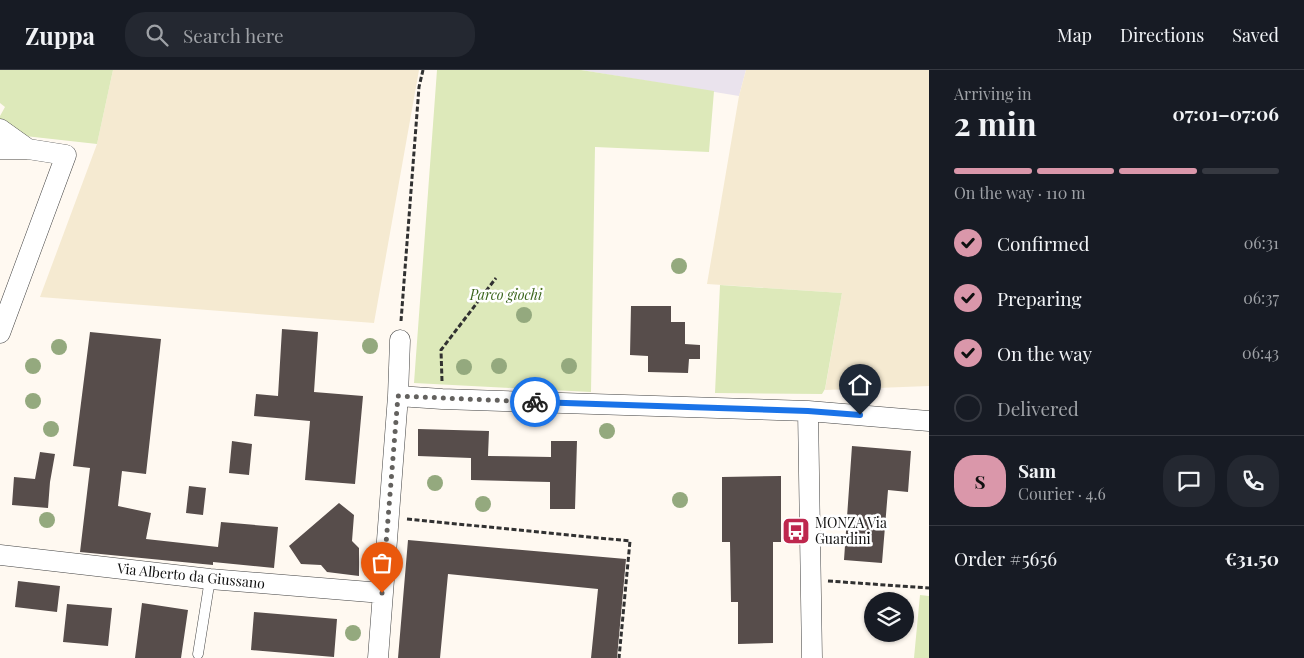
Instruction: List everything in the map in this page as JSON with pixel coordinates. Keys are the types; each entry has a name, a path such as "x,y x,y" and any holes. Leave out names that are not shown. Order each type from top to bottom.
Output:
{"street":[{"path":"0,129 28,149"},
{"path":"0,149 28,149 66,155 0,333"},
{"path":"378,658 398,396 400,340"},
{"path":"398,396 808,411 929,421"},
{"path":"808,411 812,658"},
{"name":"Via Alberto da Giussano","path":"0,555 210,580 382,593"}],"lane":[{"path":"198,654 210,580"}],"path":[{"path":"400,340 419,87 422,70"},
{"path":"442,399 441,350 496,278"},
{"path":"389,518 630,541 620,658"},
{"path":"810,579 929,588"}],"shaded area":[{"path":"113,70 419,70 374,323 40,297 97,144"},
{"path":"581,70 746,70 739,96"},
{"path":"746,70 929,70 929,386 825,390 842,293 707,284 739,96"}],"green space":[{"path":"0,70 113,70 97,144 25,136 0,120 5,107 0,103"},
{"name":"Parco giochi","path":"437,70 581,70 714,91 709,152 595,147 591,392 414,383"},
{"path":"720,285 842,293 825,389 822,394 715,393"},
{"path":"920,595 929,596 929,658 914,658"}],"building":[{"path":"631,306 671,306 671,322 685,322 685,344 700,345 700,359 689,359 688,373 648,372 648,356 630,355"},
{"path":"282,329 318,332 314,392 363,396 355,484 305,480 310,421 254,416 256,394 278,396"},
{"path":"90,332 161,339 146,474 122,471 118,506 151,513 146,539 218,547 221,522 278,527 274,568 213,562 213,565 80,552 90,468 73,466"},
{"path":"418,429 489,431 488,456 551,457 551,441 577,441 575,509 550,509 550,482 471,480 471,458 418,456"},
{"path":"232,441 252,444 249,475 229,473"},
{"path":"852,446 911,451 908,492 888,490 882,563 844,560"},
{"path":"40,452 55,454 48,508 12,505 14,477 35,479"},
{"path":"781,476 781,542 773,542 773,643 738,644 738,602 731,602 730,542 722,542 722,477"},
{"path":"189,486 206,488 203,515 186,513"},
{"path":"339,503 354,515 352,541 359,548 359,576 327,572 321,565 301,564 289,546"},
{"path":"408,540 626,559 617,658 591,658 598,589 448,574 440,658 398,658"},
{"path":"18,581 60,586 57,612 15,607"},
{"path":"142,603 188,610 181,658 135,658"},
{"path":"67,604 112,608 108,646 63,642"},
{"path":"254,612 337,619 334,657 251,650"}],"way so far":[{"path":"382,593 398,396 535,402"}],"place":[{"name":"MONZA Via Guardini","path":"796,531"}],"route":[{"path":"535,402 808,411 860,415"}]}
